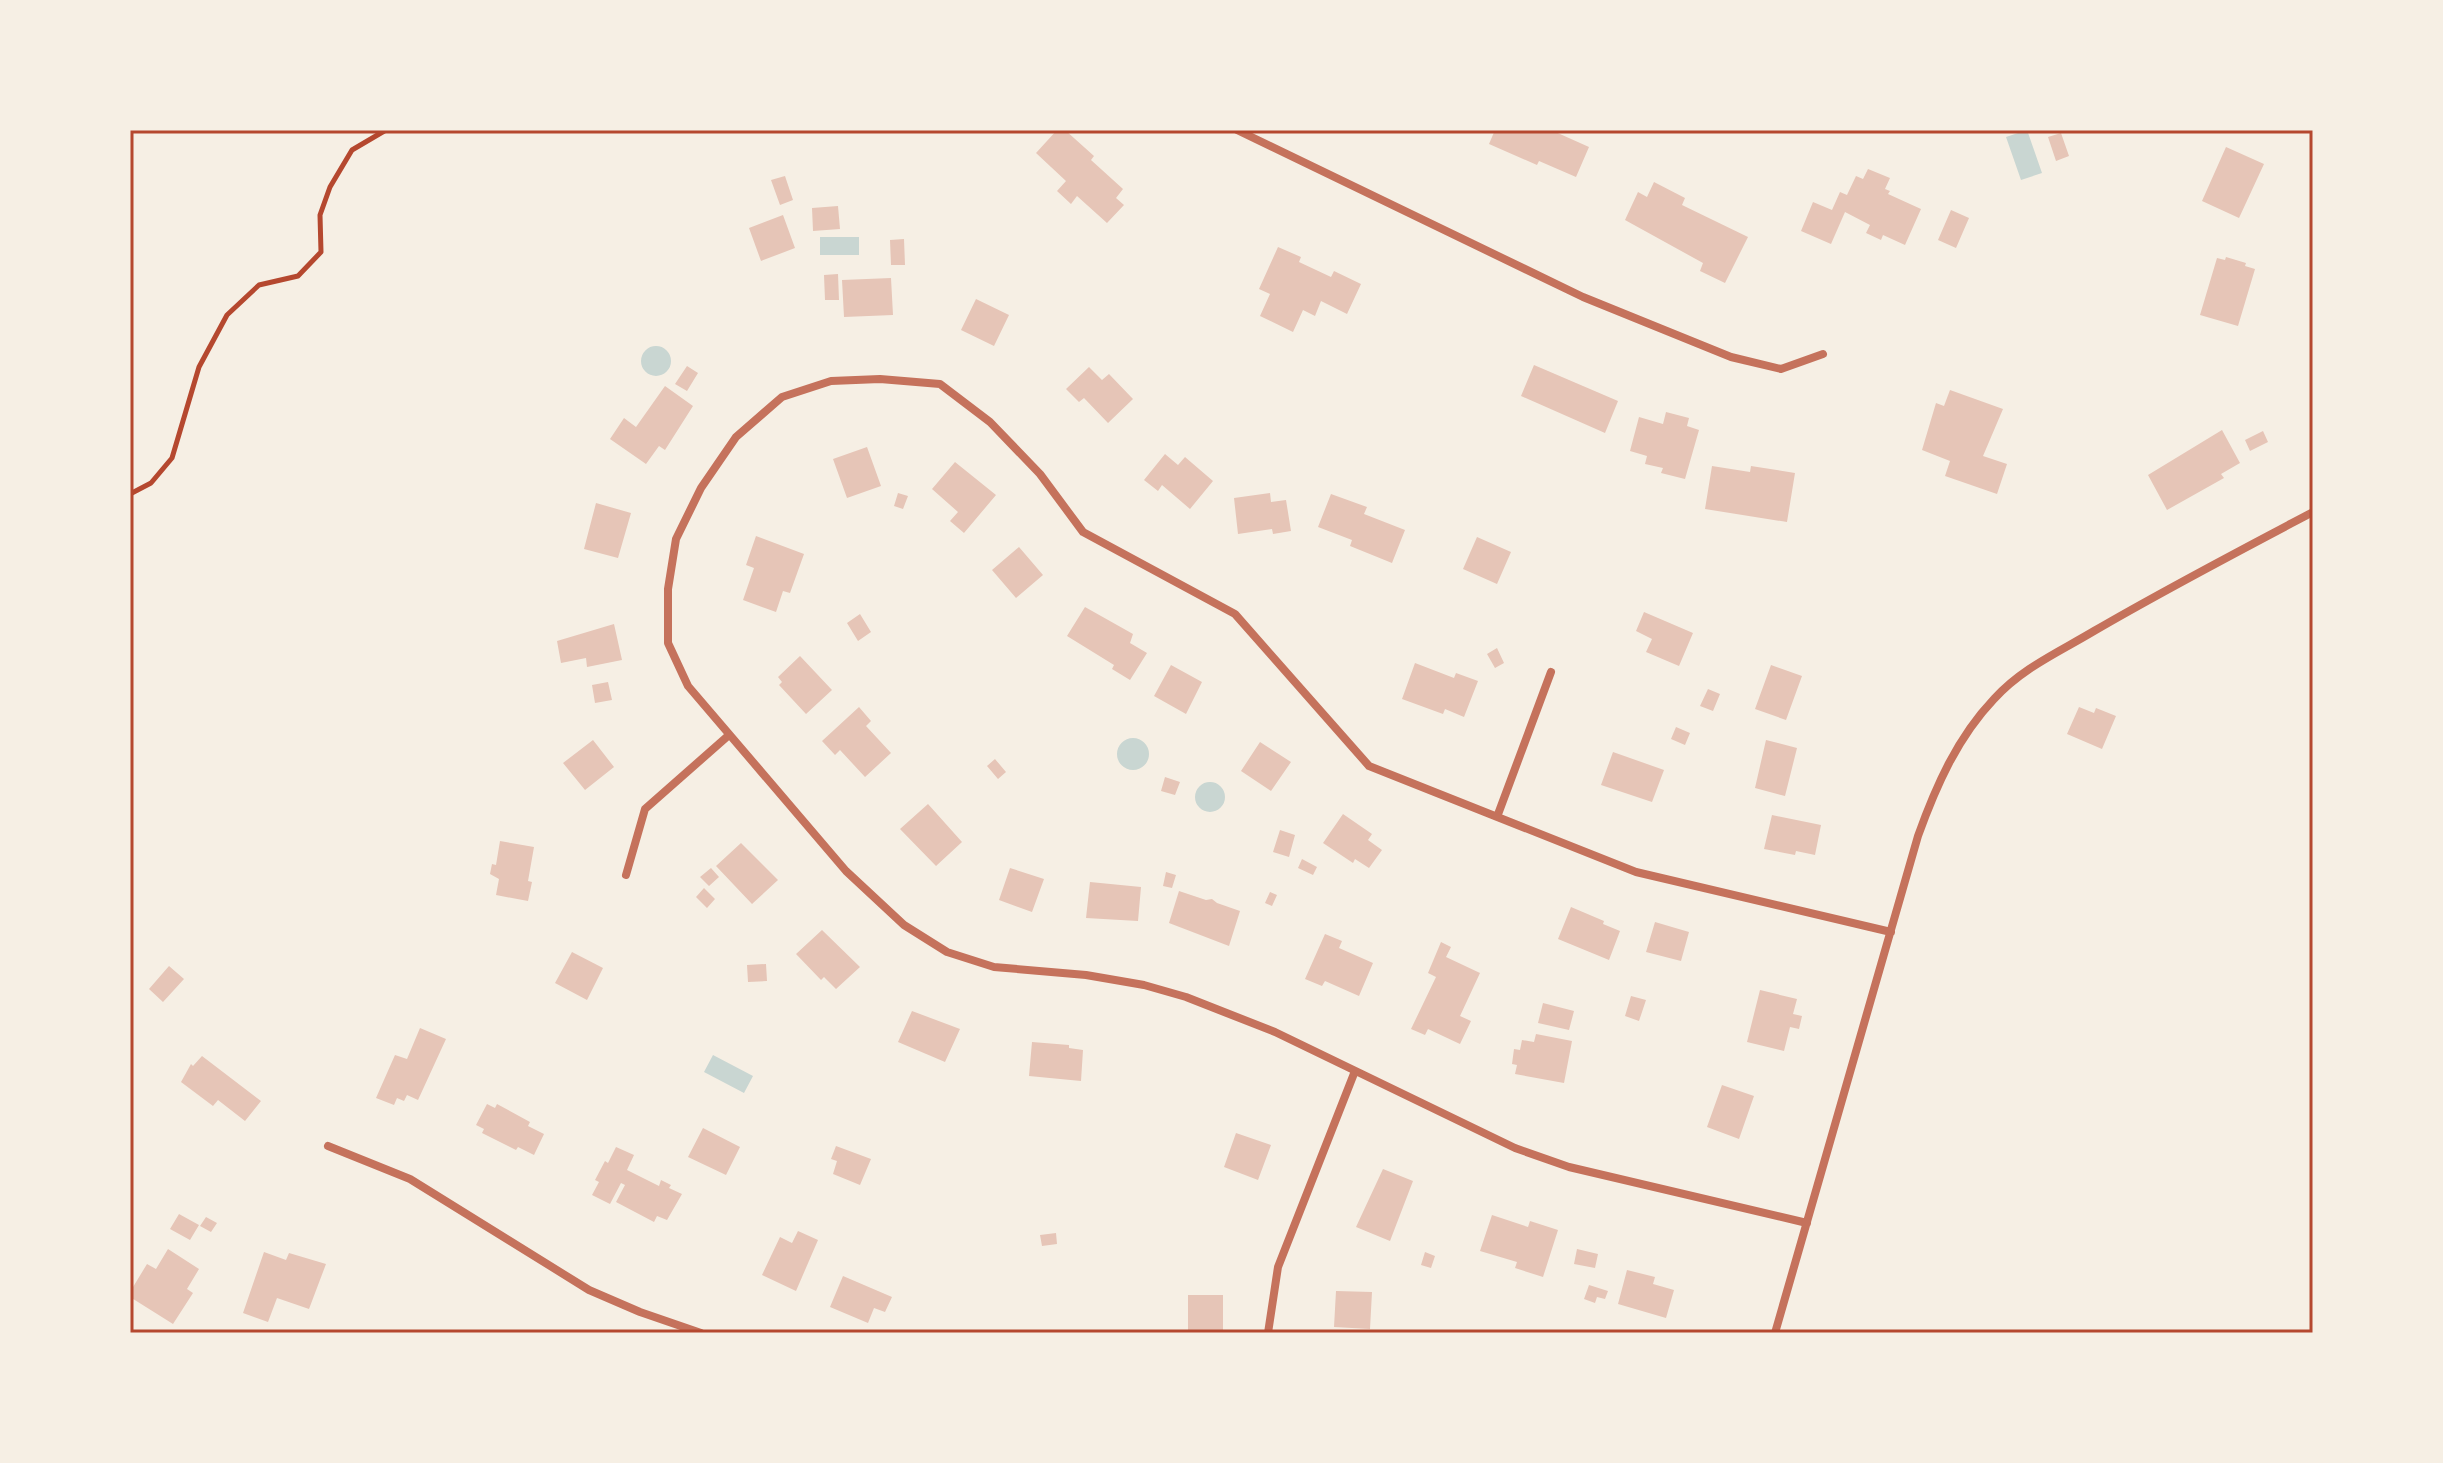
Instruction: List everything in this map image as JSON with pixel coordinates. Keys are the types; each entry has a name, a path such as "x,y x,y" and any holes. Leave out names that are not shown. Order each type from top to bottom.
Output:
{"street":[{"path":"1237,130 1583,297 1731,357 1781,369 1823,354"},
{"path":"1807,1223 1569,1167 1515,1148 1275,1032 1158,989 1086,975 994,967 947,952 904,925 846,871 688,686 668,643 668,589 676,539 701,488 736,437 782,397 831,381 880,379 940,384 990,422 1030,464 1083,532 1235,614 1369,766 1636,872 1891,932"},
{"path":"1775,1333 1918,836 1936,786 1954,753 1995,698 2012,681 2049,656 2123,612 2313,512"},
{"path":"1497,817 1551,672"},
{"path":"626,875 645,809 729,735"},
{"path":"1268,1333 1278,1267 1355,1071"},
{"path":"328,1146 410,1179 589,1290 701,1333"}],"path":[{"path":"130,494 151,483 172,458 199,367 227,315 259,285 298,276 321,252 320,215 330,187 352,150 386,130"}],"shaded area":[{"path":"2027,130 2042,173 2021,180 2006,137"},
{"path":"820,237 859,237 859,255 820,255"},
{"path":"656,346 667,350 671,361 667,372 656,376 645,372 641,361 645,350"},
{"path":"1133,738 1144,743 1149,754 1144,765 1133,770 1122,765 1117,754 1122,743"},
{"path":"1210,782 1221,786 1225,797 1221,808 1210,812 1199,808 1195,797 1199,786"},
{"path":"713,1055 753,1076 744,1093 704,1072"}],"building":[{"path":"1057,130 1065,130 1094,156 1091,160 1123,189 1116,198 1124,205 1107,223 1077,196 1071,204 1057,191 1066,181 1036,153"},
{"path":"1495,130 1551,130 1589,147 1576,177 1539,161 1537,165 1489,144"},
{"path":"2061,133 2069,156 2056,161 2048,137"},
{"path":"2226,147 2264,164 2239,218 2202,201"},
{"path":"1868,169 1890,178 1885,189 1890,191 1888,194 1921,209 1905,245 1883,235 1881,240 1866,233 1870,225 1845,212 1831,244 1801,231 1813,202 1832,210 1840,192 1847,195 1856,176 1863,179"},
{"path":"785,176 793,200 780,205 771,180"},
{"path":"1654,182 1685,198 1682,205 1748,237 1725,283 1700,271 1703,263 1625,220 1638,192 1647,197"},
{"path":"838,206 840,229 813,231 812,208"},
{"path":"1951,210 1969,218 1956,248 1938,240"},
{"path":"783,215 795,248 761,261 749,228"},
{"path":"904,239 905,265 891,265 890,240"},
{"path":"1278,247 1301,257 1299,262 1331,277 1334,271 1361,284 1347,314 1321,301 1315,316 1303,310 1293,332 1260,316 1270,294 1259,289"},
{"path":"2226,257 2255,269 2238,326 2200,315 2217,258 2225,260"},
{"path":"838,274 839,300 825,300 824,275"},
{"path":"891,278 893,315 844,317 842,280"},
{"path":"976,299 1009,315 994,346 961,330"},
{"path":"1534,365 1618,401 1605,433 1521,396"},
{"path":"687,366 698,373 687,391 675,384"},
{"path":"1089,367 1102,380 1109,374 1133,399 1108,423 1084,398 1079,402 1066,389"},
{"path":"665,386 693,406 665,450 659,446 646,464 610,439 624,418 636,427"},
{"path":"1950,390 2003,409 1983,456 2007,464 1997,494 1945,476 1950,461 1922,450 1936,403 1944,406"},
{"path":"1666,412 1689,418 1687,426 1699,430 1685,479 1661,473 1663,468 1645,464 1647,456 1630,451 1639,417 1663,424"},
{"path":"2222,430 2240,463 2221,474 2224,478 2167,510 2148,475"},
{"path":"2263,431 2268,442 2250,451 2245,440"},
{"path":"867,447 881,486 847,498 833,459"},
{"path":"1165,454 1178,465 1185,457 1213,481 1190,509 1162,485 1158,491 1144,480"},
{"path":"955,462 996,495 964,533 950,521 958,512 932,489"},
{"path":"1712,466 1750,472 1751,466 1795,473 1787,522 1705,509"},
{"path":"898,493 908,496 903,509 894,506"},
{"path":"1270,493 1271,502 1286,500 1291,531 1273,534 1272,529 1238,534 1234,498"},
{"path":"1331,494 1367,507 1364,514 1405,530 1392,563 1350,546 1352,540 1318,527"},
{"path":"596,503 631,513 618,558 584,549"},
{"path":"756,536 804,554 790,593 783,591 776,612 743,600 754,568 746,565"},
{"path":"1477,537 1511,552 1497,584 1463,569"},
{"path":"1019,547 1043,575 1016,598 992,570"},
{"path":"1085,607 1133,634 1130,643 1147,653 1130,680 1112,669 1114,665 1067,636"},
{"path":"1644,612 1693,633 1679,666 1646,652 1652,639 1636,631"},
{"path":"860,614 871,632 858,641 847,623"},
{"path":"614,624 622,660 587,667 586,658 561,663 557,641"},
{"path":"1497,648 1504,663 1495,668 1487,654"},
{"path":"800,656 832,690 806,714 779,685 782,682 778,677"},
{"path":"1415,663 1454,678 1456,673 1478,681 1464,717 1445,709 1443,714 1402,699"},
{"path":"1171,665 1202,682 1186,714 1154,696"},
{"path":"1771,665 1802,676 1786,720 1755,709"},
{"path":"608,682 612,700 595,703 592,685"},
{"path":"1708,689 1720,694 1713,711 1700,706"},
{"path":"859,707 871,721 866,726 891,753 865,777 840,750 835,755 822,741"},
{"path":"2079,707 2094,713 2096,708 2116,716 2102,749 2067,734"},
{"path":"1676,727 1690,733 1685,745 1671,739"},
{"path":"593,740 614,767 585,790 563,763"},
{"path":"1766,740 1797,748 1785,796 1755,788"},
{"path":"1260,742 1291,762 1271,791 1241,771"},
{"path":"1613,752 1664,770 1652,802 1601,785"},
{"path":"995,759 1006,772 998,779 987,766"},
{"path":"1165,777 1180,782 1175,795 1161,791"},
{"path":"928,804 962,842 936,866 900,829"},
{"path":"1343,814 1372,834 1368,840 1382,850 1369,868 1355,859 1353,863 1323,843"},
{"path":"1772,815 1821,825 1815,855 1764,849"},
{"path":"1280,830 1295,835 1289,857 1273,852"},
{"path":"500,841 534,847 528,901 496,895 499,879 490,874 492,864 496,865"},
{"path":"741,843 778,880 752,904 716,866"},
{"path":"1302,859 1317,867 1313,875 1298,868"},
{"path":"711,868 719,877 709,886 700,877"},
{"path":"1010,868 1044,879 1032,912 999,900"},
{"path":"1166,872 1176,875 1172,888 1163,886"},
{"path":"1090,882 1141,887 1138,921 1086,918"},
{"path":"704,888 715,899 707,908 696,897"},
{"path":"1179,891 1212,899 1240,911 1229,946 1169,923"},
{"path":"1270,892 1277,895 1272,906 1265,903"},
{"path":"1571,907 1620,931 1609,960 1558,939"},
{"path":"1655,922 1689,932 1681,961 1646,952"},
{"path":"822,930 860,967 836,989 824,977 821,980 796,954"},
{"path":"1325,934 1342,941 1339,948 1373,963 1359,996 1325,981 1322,986 1305,979"},
{"path":"1441,942 1451,947 1446,957 1480,973 1460,1016 1471,1021 1460,1044 1428,1029 1425,1035 1411,1029 1436,977 1428,973"},
{"path":"572,952 603,968 587,1000 555,983"},
{"path":"766,964 767,981 748,982 747,965"},
{"path":"169,966 184,979 163,1002 149,989"},
{"path":"1760,990 1797,999 1793,1014 1802,1016 1799,1029 1790,1027 1784,1051 1747,1042"},
{"path":"1631,996 1646,1000 1639,1021 1625,1016"},
{"path":"1543,1003 1574,1011 1569,1030 1538,1023"},
{"path":"912,1011 960,1029 945,1062 898,1042"},
{"path":"420,1028 446,1039 418,1100 407,1095 404,1101 397,1098 394,1105 376,1098 395,1055 407,1059"},
{"path":"1536,1034 1572,1041 1564,1083 1515,1074 1517,1065 1512,1064 1514,1049 1520,1050 1522,1040 1534,1042"},
{"path":"1032,1042 1069,1045 1069,1048 1083,1050 1081,1081 1029,1076"},
{"path":"202,1056 261,1101 245,1121 218,1100 213,1106 181,1082 191,1064 193,1066"},
{"path":"1722,1085 1754,1096 1739,1139 1707,1127"},
{"path":"487,1104 495,1108 497,1104 530,1122 528,1126 544,1134 534,1155 518,1147 516,1150 482,1133 484,1129 476,1125"},
{"path":"703,1128 740,1147 726,1175 688,1157"},
{"path":"1236,1133 1271,1145 1258,1180 1224,1167"},
{"path":"836,1146 871,1159 860,1185 833,1174 837,1161 831,1159"},
{"path":"616,1147 634,1155 627,1170 659,1186 661,1180 682,1194 667,1220 657,1216 654,1222 616,1202 625,1185 621,1183 610,1204 592,1195 599,1182 595,1180"},
{"path":"1383,1169 1413,1181 1390,1241 1356,1227"},
{"path":"179,1214 199,1225 190,1240 170,1229"},
{"path":"1492,1215 1528,1227 1530,1221 1558,1230 1543,1277 1515,1268 1517,1262 1480,1251"},
{"path":"206,1217 217,1223 211,1232 200,1226"},
{"path":"798,1231 818,1240 796,1291 762,1275 780,1237 792,1243"},
{"path":"1056,1233 1057,1244 1042,1246 1040,1235"},
{"path":"168,1249 199,1269 187,1289 193,1293 173,1324 130,1297 147,1264 156,1269"},
{"path":"1577,1249 1598,1254 1595,1268 1574,1264"},
{"path":"264,1252 286,1260 289,1253 326,1264 309,1309 277,1298 268,1322 243,1313"},
{"path":"1425,1252 1435,1256 1431,1268 1421,1265"},
{"path":"1627,1270 1655,1277 1653,1284 1674,1290 1666,1318 1618,1304"},
{"path":"843,1276 892,1297 885,1312 874,1308 868,1323 830,1307"},
{"path":"1589,1285 1608,1291 1605,1299 1597,1297 1595,1303 1584,1299"},
{"path":"1336,1291 1372,1292 1370,1329 1334,1327"},
{"path":"1188,1295 1223,1295 1223,1333 1188,1333"}]}
